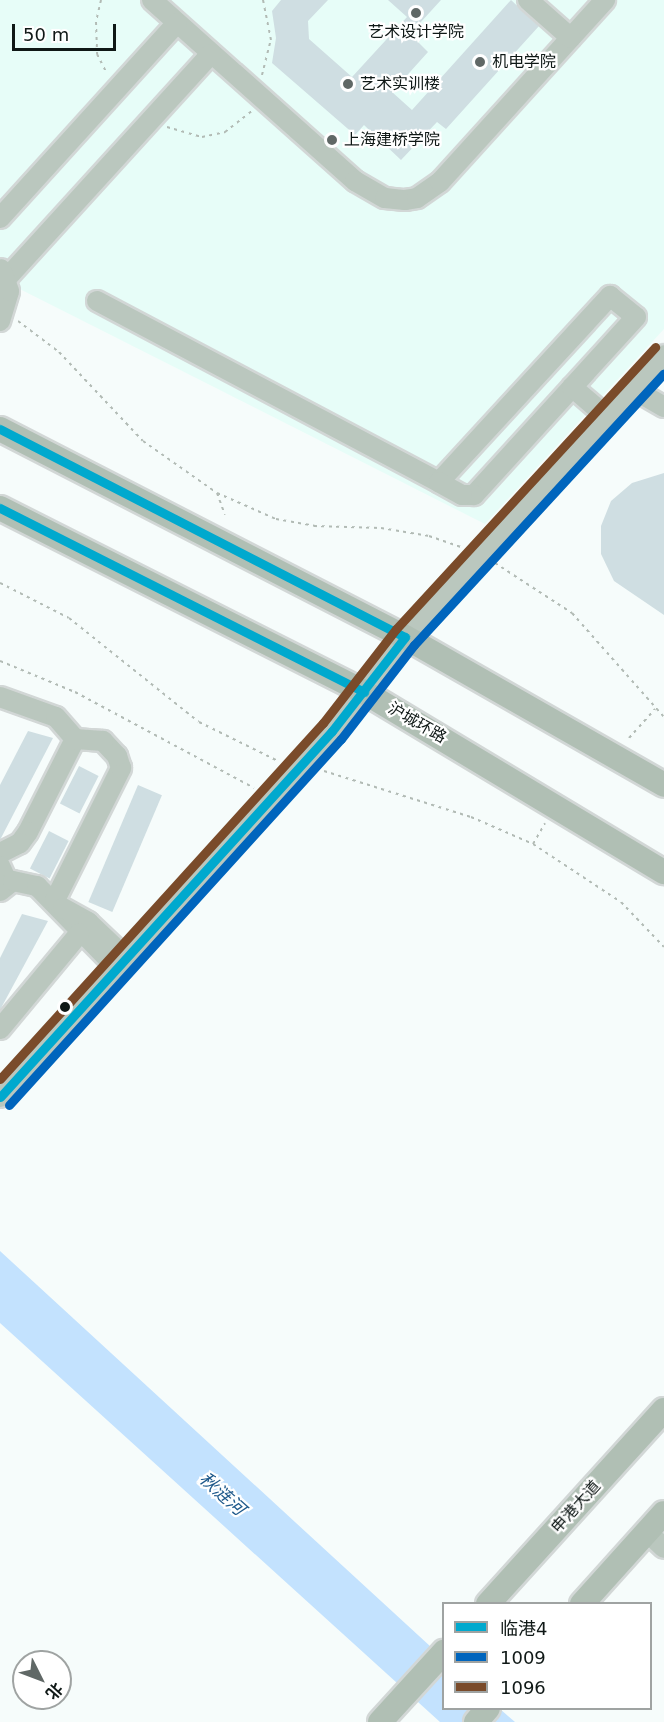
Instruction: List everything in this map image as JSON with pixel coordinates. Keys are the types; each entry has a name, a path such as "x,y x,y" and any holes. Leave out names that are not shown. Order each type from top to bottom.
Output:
{"main road":[{"path":"0,429 405,637 664,785"},
{"name":"沪城环路","path":"0,508 364,692 593,825 664,872"},
{"name":"申港大道","path":"490,1602 664,1410"},
{"path":"584,1602 655,1540 664,1513"},
{"path":"380,1722 442,1654"},
{"path":"476,1722 486,1710"}],"street":[{"path":"152,0 371,192 385,198 417,198 440,182 605,0"},
{"path":"528,0 571,38"},
{"path":"0,218 177,23"},
{"path":"7,319 3,273 211,54"},
{"path":"97,301 462,495 474,495 636,317 610,296 439,482"},
{"path":"0,1097 364,692 405,637 482,556 664,355"},
{"path":"572,387 608,417"},
{"path":"633,389 664,407"},
{"path":"0,697 56,717 75,739 103,741 117,756 122,768 59,904"},
{"path":"0,853 20,843 28,832 75,739"},
{"path":"3,880 20,881 37,886 59,904 88,922 121,963"},
{"path":"59,904 79,933 121,963"},
{"path":"0,1029 79,933"}],"path":[{"path":"101,0 96,21 97,54 110,78"},
{"path":"251,89 266,67 270,48 263,0"},
{"path":"161,122 179,134 202,137 236,126 253,110"},
{"path":"7,319 59,352 143,441 217,493 276,519 429,536 482,556 572,613 664,717"},
{"path":"217,493 225,515"},
{"path":"0,583 69,618 200,722 279,761"},
{"path":"0,661 75,692 254,788"},
{"path":"629,738 655,709"},
{"path":"324,771 471,817 533,844 621,902 664,948"},
{"path":"533,844 546,822"}],"shaded area":[{"name":"上海建桥学院","path":"0,0 664,0 664,329 485,524 0,279"}],"water":[{"name":"秋涟河","path":"0,1251 442,1657 442,1710 501,1710 515,1722 440,1722 0,1323"}],"building":[{"name":"艺术实训楼","path":"281,0 328,0 308,21 309,39 352,77 407,17 388,0 441,0 410,34 428,52 392,92 412,110 511,0 539,26 446,129 437,122 401,160 364,125 355,135 272,63 276,38 272,11"},
{"path":"664,473 664,615 614,581 601,554 601,526 611,501 632,483"},
{"path":"28,731 53,738 0,840 0,785"},
{"path":"79,766 99,776 80,813 60,803"},
{"path":"138,785 162,795 112,912 88,902"},
{"path":"49,831 69,841 50,878 30,868"},
{"path":"22,914 48,921 0,1010 0,958"}],"transit line":[{"name":"1096","path":"0,1079 323,723 396,629 655,347"},
{"name":"1009","path":"9,1105 341,739 414,645 664,373"},
{"name":"临港4","path":"0,429 405,637 332,731 0,1097"},
{"name":"临港4","path":"0,508 364,692"}],"place":[{"name":"艺术设计学院","path":"416,13"},
{"name":"机电学院","path":"480,62"},
{"name":"艺术实训楼","path":"348,84"},
{"name":"上海建桥学院","path":"332,140"}]}
